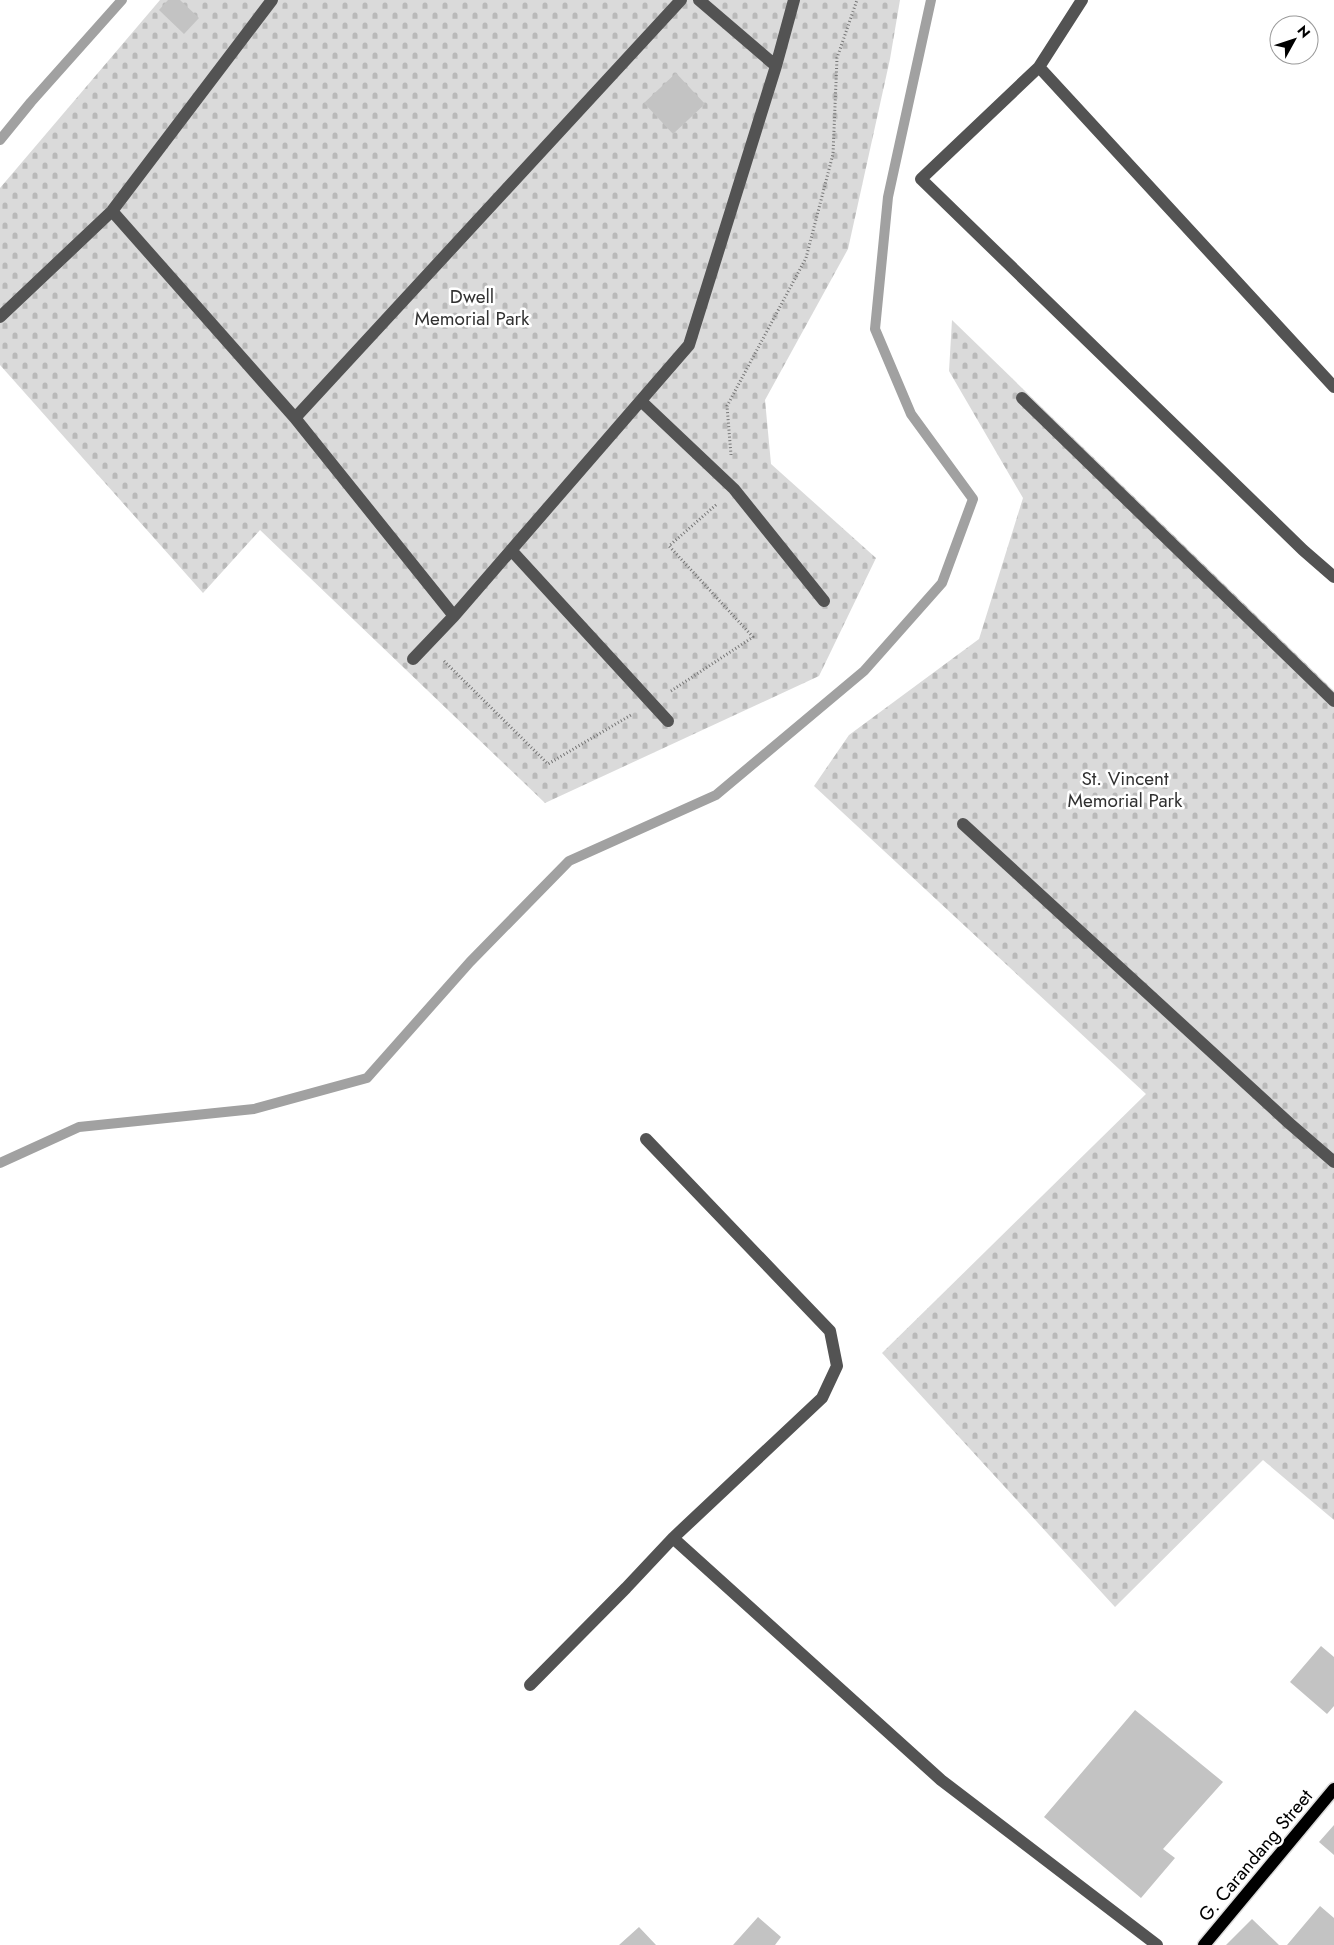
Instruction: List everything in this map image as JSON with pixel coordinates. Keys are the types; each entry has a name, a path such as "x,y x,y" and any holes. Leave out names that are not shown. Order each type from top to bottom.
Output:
{"main road":[{"name":"G. Carandang Street","path":"1204,1945 1334,1789"}],"street":[{"path":"0,317 112,211 272,0"},
{"path":"295,418 681,0"},
{"path":"700,0 776,66"},
{"path":"413,659 454,616 689,345 776,66 794,0"},
{"path":"1082,0 1040,67 921,179 1334,578"},
{"path":"1040,67 1334,387"},
{"path":"112,211 295,418 454,616"},
{"path":"1022,398 1334,700"},
{"path":"641,401 734,489 824,601"},
{"path":"511,550 668,720"},
{"path":"963,824 1334,1162"},
{"path":"530,1685 673,1538 822,1398 837,1366 830,1331 646,1139"},
{"path":"673,1538 941,1780 1157,1945"}],"green space":[{"name":"Dwell Memorial Park","path":"160,0 900,0 890,59 848,249 765,400 771,464 876,558 819,676 545,803 260,530 203,593 0,365 0,188"},
{"name":"St. Vincent Memorial Park","path":"952,320 1334,691 1334,1520 1263,1460 1115,1607 882,1353 1146,1094 814,786 849,735 979,639 1023,498 949,371"}],"building":[{"path":"168,0 180,0 199,18 184,34 159,10"},
{"path":"676,73 705,104 673,134 644,103"},
{"path":"1321,1646 1334,1657 1334,1706 1327,1714 1290,1682"},
{"path":"1135,1710 1223,1782 1163,1849 1175,1858 1141,1898 1044,1817"},
{"path":"1334,1825 1334,1855 1319,1842"},
{"path":"1320,1906 1334,1918 1334,1945 1287,1945"},
{"path":"758,1917 781,1937 775,1945 733,1945"},
{"path":"1252,1919 1279,1945 1226,1945"},
{"path":"639,1927 656,1945 619,1945"}],"waterway":[{"path":"0,140 31,102 122,0"},
{"path":"0,1163 79,1127 254,1109 367,1078 470,962 569,861 716,795 864,671 942,583 973,499 911,414 875,329 888,197 931,0"}]}
